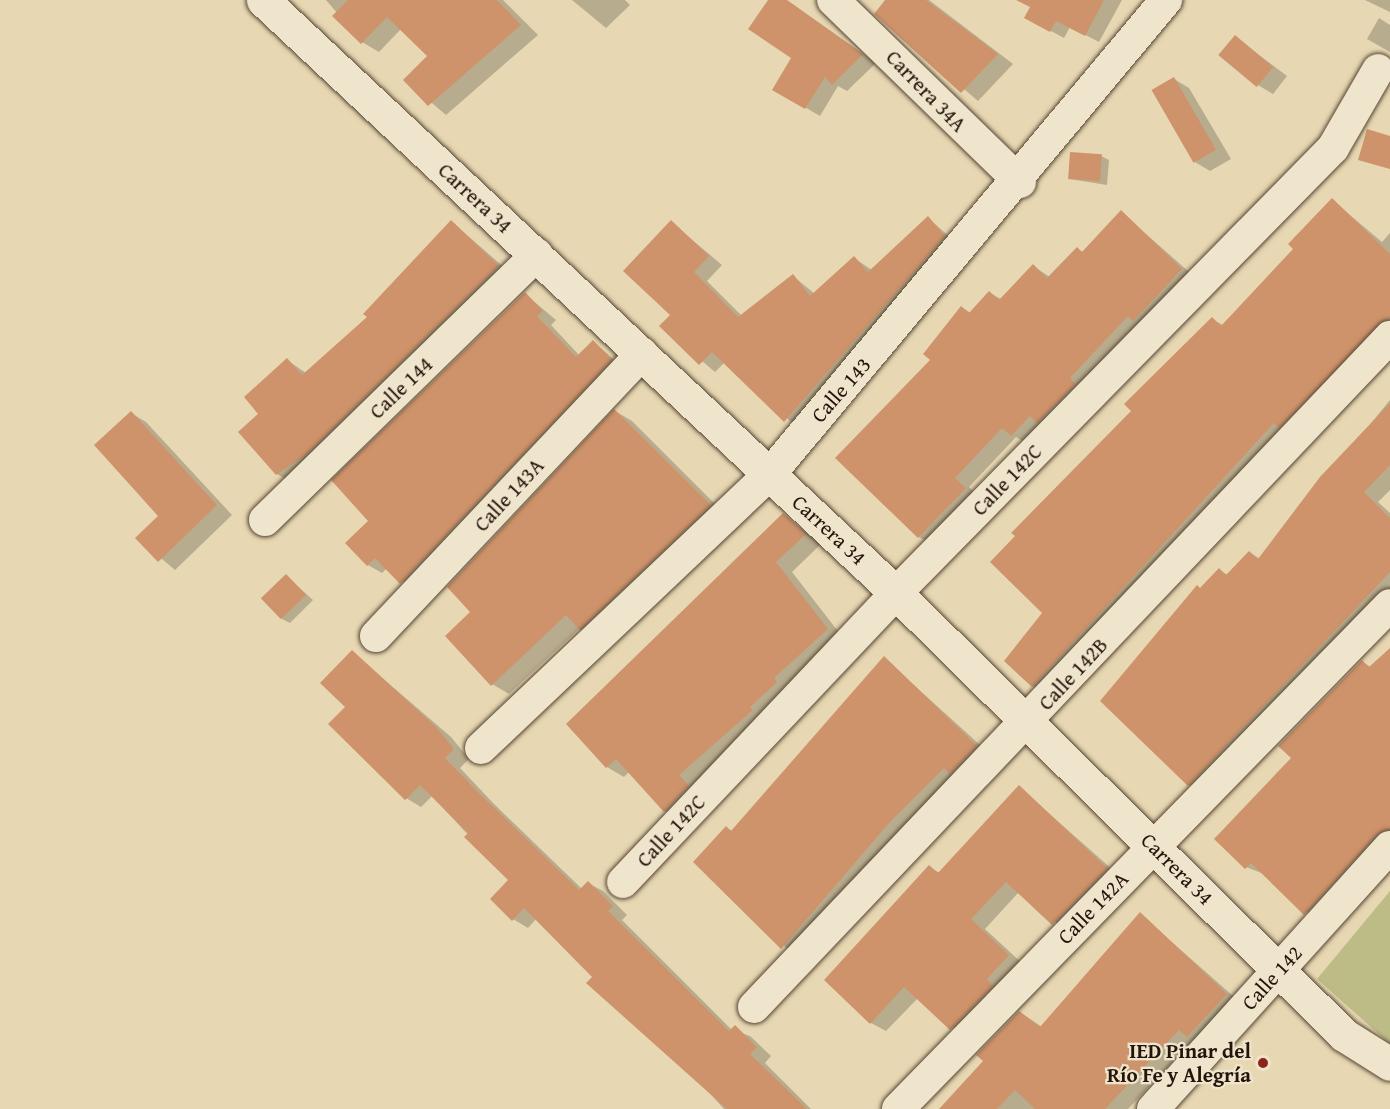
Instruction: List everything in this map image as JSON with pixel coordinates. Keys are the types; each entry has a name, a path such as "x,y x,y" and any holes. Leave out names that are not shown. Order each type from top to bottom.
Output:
{"street":[{"name":"Carrera 34","path":"263,0 896,593 1154,845 1344,1035 1390,1064"},
{"name":"Carrera 34A","path":"833,0 1020,182"},
{"name":"Calle 143","path":"481,748 770,474 1020,182 1166,0"},
{"name":"Calle 142C","path":"623,882 896,593 1333,148 1378,70"},
{"name":"Calle 144","path":"265,520 537,255"},
{"name":"Calle 142B","path":"754,1007 1028,722 1390,338"},
{"name":"Calle 143A","path":"376,636 642,354"},
{"name":"Calle 142A","path":"898,1109 1390,605"},
{"name":"Calle 142","path":"1153,1109 1390,847"}],"shaded area":[{"path":"1390,891 1390,1044 1317,979"}],"building":[{"path":"348,0 497,0 521,25 428,106 403,80 427,56 387,17 361,44 332,16"},
{"path":"768,0 787,0 863,54 832,85 825,77 805,109 772,90 791,58 748,29"},
{"path":"885,0 926,0 998,54 961,93 874,14"},
{"path":"1016,0 1104,0 1085,36 1056,21 1050,32 1024,18 1030,7"},
{"path":"1235,35 1273,67 1257,87 1218,55"},
{"path":"1174,77 1216,150 1193,163 1151,90"},
{"path":"1367,129 1390,136 1390,169 1358,160"},
{"path":"1070,152 1102,154 1100,181 1068,179"},
{"path":"1332,198 1390,254 1390,317 1279,428 1274,423 1032,687 1004,661 1042,613 990,562 1015,536 1011,533 1131,411 1124,404 1212,317 1221,326 1293,249 1288,244"},
{"path":"1121,210 1182,269 1133,321 1128,316 1070,378 1076,384 1037,423 1030,416 1011,436 1002,428 955,478 966,488 918,538 835,458 930,360 923,354 961,306 969,313 989,291 999,300 1033,264 1047,278 1077,247 1082,252"},
{"path":"928,216 945,236 784,422 712,352 699,365 659,326 670,315 623,271 671,220 709,256 694,272 738,317 793,274 810,296 854,256 868,272"},
{"path":"451,220 499,266 307,454 276,475 238,432 258,414 244,397 287,358 302,375 367,317 363,314"},
{"path":"525,292 543,311 537,316 576,357 593,340 612,360 400,584 375,558 367,566 345,543 368,521 331,480"},
{"path":"1390,403 1390,465 1364,492 1390,518 1390,572 1188,786 1100,701 1197,585 1200,588 1219,568 1226,575 1249,551 1258,559 1320,477"},
{"path":"614,409 711,505 580,630 566,615 491,686 445,636 470,612 447,587"},
{"path":"131,411 217,505 158,562 135,538 158,516 94,445"},
{"path":"783,513 806,534 776,562 828,629 774,678 777,682 750,707 753,710 679,775 689,786 664,812 616,759 606,768 566,724"},
{"path":"286,574 306,595 281,619 261,598"},
{"path":"1390,648 1390,829 1377,835 1304,915 1251,863 1245,869 1214,839 1291,758 1278,746 1362,660 1369,667"},
{"path":"352,650 436,727 454,749 445,758 480,794 579,890 588,881 613,906 608,911 729,1031 735,1025 757,1047 750,1054 807,1109 727,1109 586,983 592,977 524,908 512,921 490,899 508,880 464,837 468,833 420,785 405,800 328,724 345,707 320,683"},
{"path":"884,656 977,746 950,774 944,768 889,823 781,949 693,862 726,826 731,831"},
{"path":"1019,785 1108,869 1052,925 1006,882 971,919 1009,955 987,979 993,986 950,1030 904,987 870,1024 824,980 929,865 938,873"},
{"path":"1140,912 1227,994 1187,1037 1179,1030 1105,1109 1035,1109 1015,1090 997,1109 939,1109 983,1061 976,1055 1019,1011 1040,1027"}],"place":[{"name":"IED Pinar del Río Fe y Alegría","path":"1263,1063"}]}
